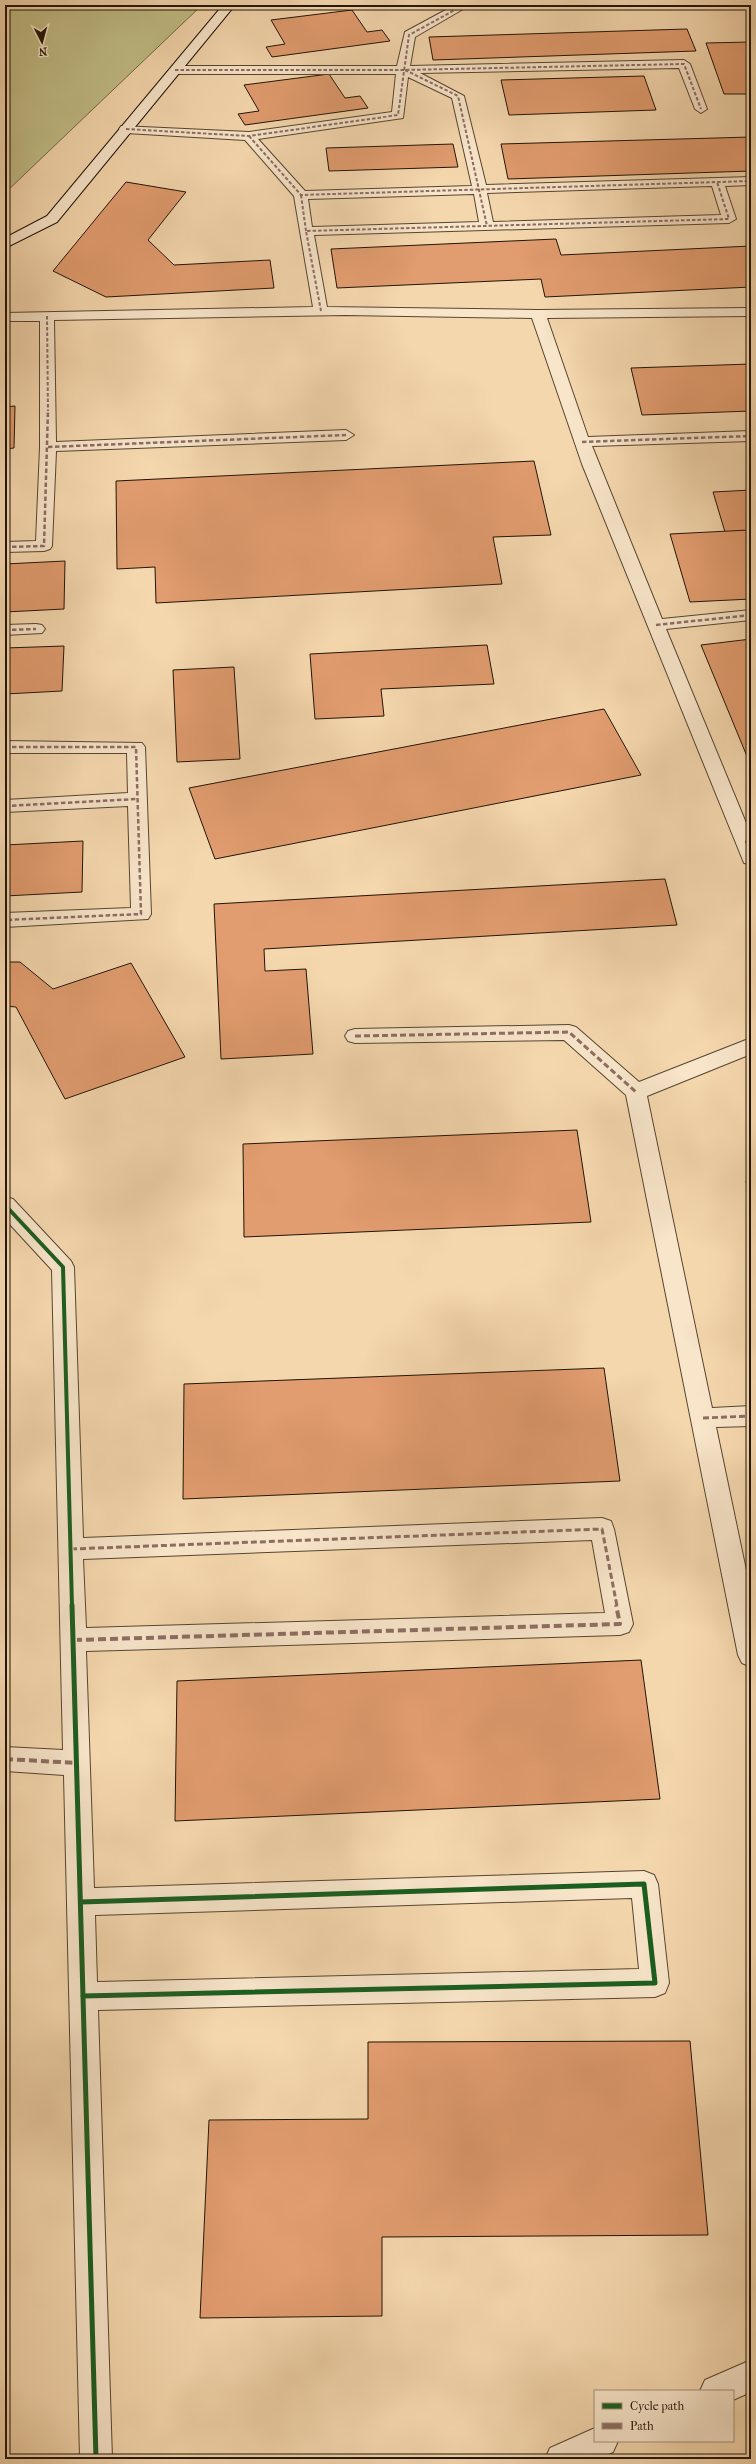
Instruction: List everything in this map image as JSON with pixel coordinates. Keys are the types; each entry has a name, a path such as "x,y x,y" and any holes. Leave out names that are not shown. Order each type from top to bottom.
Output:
{"street":[{"path":"5,244 52,219 229,5"},
{"path":"126,129 249,136 398,115 409,35 464,5"},
{"path":"175,70 403,70 684,64 701,109"},
{"path":"403,70 458,96 487,226"},
{"path":"249,136 301,195 321,311"},
{"path":"301,195 751,181"},
{"path":"306,231 729,219 717,182"},
{"path":"5,317 321,311 538,314 751,312"},
{"path":"538,314 582,442 656,625 749,847"},
{"path":"5,547 44,546 48,447 46,316"},
{"path":"48,447 346,435"},
{"path":"582,442 751,436"},
{"path":"656,625 751,615"},
{"path":"5,630 36,629"},
{"path":"5,747 136,747 141,914 5,920"},
{"path":"5,806 137,799"},
{"path":"355,1036 569,1032 636,1092 751,1655"},
{"path":"636,1092 751,1046"},
{"path":"5,1205 63,1267 96,2459"},
{"path":"703,1418 751,1416"},
{"path":"71,1549 602,1529 620,1624 74,1640"},
{"path":"5,1759 77,1763"},
{"path":"81,1902 644,1884 655,1983 83,1996"},
{"path":"718,2390 751,2376"},
{"path":"561,2459 600,2442"}],"shaded area":[{"path":"5,5 202,5 5,193"}],"building":[{"path":"352,10 367,32 382,30 390,41 272,57 266,47 285,44 271,20"},
{"path":"687,29 696,51 433,60 429,37"},
{"path":"751,42 751,94 724,94 706,43"},
{"path":"329,74 345,98 360,96 368,108 245,125 238,114 259,111 244,85"},
{"path":"644,76 656,110 509,115 501,80"},
{"path":"751,137 751,171 508,179 501,144"},
{"path":"453,144 458,167 329,171 326,148"},
{"path":"126,182 186,192 148,240 174,265 270,260 274,288 106,297 53,271"},
{"path":"556,239 561,255 751,246 751,287 545,297 541,279 337,288 331,249"},
{"path":"751,364 751,411 642,415 631,368"},
{"path":"15,406 14,448 5,449 5,407"},
{"path":"534,461 551,535 493,537 502,584 156,603 155,567 117,569 116,481"},
{"path":"751,490 751,530 725,532 713,492"},
{"path":"749,530 751,535 751,599 690,602 670,534"},
{"path":"65,561 64,609 5,612 5,564"},
{"path":"751,639 751,766 701,645"},
{"path":"487,645 494,684 381,689 384,716 315,719 310,654"},
{"path":"64,646 62,691 5,694 5,648"},
{"path":"234,667 240,759 177,762 173,670"},
{"path":"604,709 641,775 215,859 189,788"},
{"path":"83,841 82,892 5,896 5,845"},
{"path":"665,879 677,925 264,949 265,971 306,969 313,1054 221,1059 214,904"},
{"path":"5,962 20,962 53,989 131,963 185,1057 65,1099 16,1007 5,1006"},
{"path":"577,1130 591,1222 244,1237 243,1144"},
{"path":"746,1181 751,1181 751,1206"},
{"path":"604,1368 620,1481 183,1499 184,1384"},
{"path":"641,1660 660,1799 175,1821 177,1681"},
{"path":"690,2041 708,2235 382,2237 382,2316 200,2318 209,2120 368,2119 368,2042"}],"marked path":[{"path":"126,129 249,136 398,115 409,35 464,5"},
{"path":"175,70 403,70 684,64 701,109"},
{"path":"405,70 458,96 487,226"},
{"path":"249,136 301,195 751,181"},
{"path":"321,311 306,231 729,219 717,182"},
{"path":"301,195 306,231"},
{"path":"5,547 44,546 48,447 47,316"},
{"path":"48,447 346,435"},
{"path":"582,442 751,436"},
{"path":"656,625 751,615"},
{"path":"5,630 36,629"},
{"path":"5,747 136,747 141,914 5,920"},
{"path":"5,806 137,799"},
{"path":"745,842 751,842"},
{"path":"355,1036 569,1032 636,1092"},
{"path":"703,1418 751,1416"},
{"path":"71,1549 602,1529 620,1624 74,1640"},
{"path":"5,1759 77,1763"}],"cycle path":[{"path":"5,1205 63,1267 96,2459"},
{"path":"81,1902 644,1884 655,1983 83,1996"}]}
